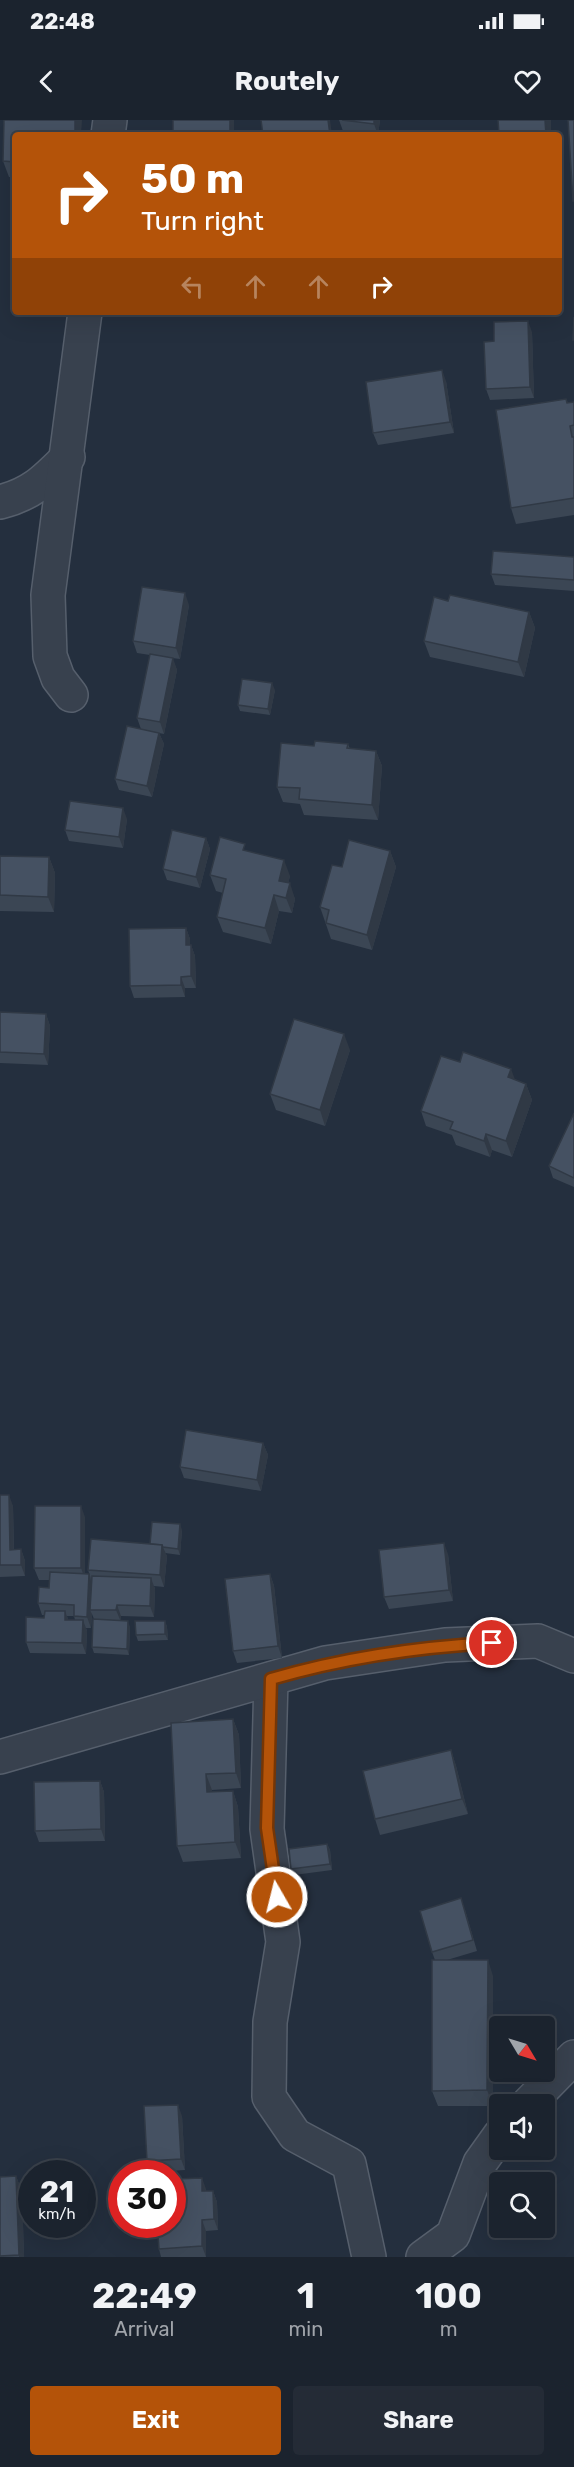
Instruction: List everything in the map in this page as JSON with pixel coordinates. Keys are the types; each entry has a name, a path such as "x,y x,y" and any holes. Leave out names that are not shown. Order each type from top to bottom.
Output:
{"street":[{"path":"71,694 58,678 50,656 48,595 68,457 85,315"},
{"path":"0,502 22,496 43,482 68,457"},
{"path":"0,1757 325,1663 445,1646 538,1641 574,1656"},
{"path":"271,1679 267,1828 283,1942 270,2022 269,2097 295,2135 349,2164 369,2257"},
{"path":"538,2094 574,2056"},
{"path":"423,2257 453,2235 480,2163 489,2150"}],"building":[{"path":"4,120 75,120 75,132 12,132 12,162 3,161"},
{"path":"173,120 230,120 230,132 173,132"},
{"path":"261,120 328,120 330,132 263,132"},
{"path":"342,120 374,120 374,124"},
{"path":"498,120 545,120 546,132 499,132"},
{"path":"568,120 574,120 574,201 573,201"},
{"path":"528,321 530,387 486,389 484,342 494,341 494,322"},
{"path":"442,370 450,422 373,433 366,382"},
{"path":"566,399 567,403 574,402 574,425 570,426 572,437 574,437 574,498 511,508 496,410"},
{"path":"493,551 574,557 574,580 491,574"},
{"path":"142,587 185,593 176,648 133,641"},
{"path":"450,595 529,612 518,662 424,641 434,597 448,601"},
{"path":"150,654 173,658 160,722 137,718"},
{"path":"242,679 272,683 268,709 238,705"},
{"path":"127,726 159,733 147,786 115,779"},
{"path":"315,741 348,744 347,748 376,751 372,805 299,799 300,788 277,787 281,743 314,746"},
{"path":"70,801 123,808 119,837 65,830"},
{"path":"172,830 206,838 196,877 163,869"},
{"path":"220,837 245,844 243,850 284,860 279,881 290,883 286,898 274,895 265,928 217,917 226,879 210,875"},
{"path":"349,840 390,851 367,935 326,923 329,910 320,907 332,865 342,867"},
{"path":"0,856 49,857 48,897 0,895"},
{"path":"186,928 186,945 191,945 191,976 181,977 181,985 130,986 129,929"},
{"path":"0,1012 46,1014 44,1054 0,1052"},
{"path":"294,1019 344,1034 320,1110 270,1094"},
{"path":"463,1052 511,1069 508,1077 526,1084 506,1141 486,1134 484,1141 450,1129 453,1122 421,1111 441,1056 460,1062"},
{"path":"574,1113 574,1178 549,1166"},
{"path":"186,1430 263,1443 257,1480 180,1467"},
{"path":"0,1495 9,1495 10,1550 21,1549 21,1565 0,1565"},
{"path":"35,1506 81,1506 81,1568 34,1568"},
{"path":"152,1522 180,1524 178,1549 150,1544"},
{"path":"91,1539 162,1545 160,1575 88,1570"},
{"path":"444,1543 449,1590 384,1597 379,1550"},
{"path":"50,1572 89,1574 87,1617 74,1616 74,1605 38,1603 39,1587 49,1588"},
{"path":"270,1574 278,1646 233,1651 225,1579"},
{"path":"92,1576 151,1578 150,1606 117,1605 116,1610 90,1610"},
{"path":"45,1611 65,1611 65,1620 83,1620 82,1643 26,1642 26,1617 44,1618"},
{"path":"93,1619 128,1621 127,1649 92,1647"},
{"path":"135,1621 165,1621 165,1634 136,1635"},
{"path":"233,1719 236,1773 206,1774 207,1792 233,1791 235,1842 177,1846 171,1723"},
{"path":"451,1750 462,1799 375,1819 363,1771"},
{"path":"100,1781 101,1829 35,1831 34,1782"},
{"path":"327,1844 330,1864 291,1869 289,1849"},
{"path":"461,1898 473,1940 432,1952 420,1911"},
{"path":"432,1960 488,1960 487,2090 432,2091"},
{"path":"178,2105 181,2159 147,2160 144,2106"},
{"path":"16,2176 19,2255 0,2256 0,2177"},
{"path":"202,2178 202,2191 213,2191 214,2219 202,2220 202,2246 159,2249 158,2238 186,2238 186,2179"}],"route":[{"path":"277,1897 267,1828 271,1679 325,1663 445,1646 492,1643"}]}
